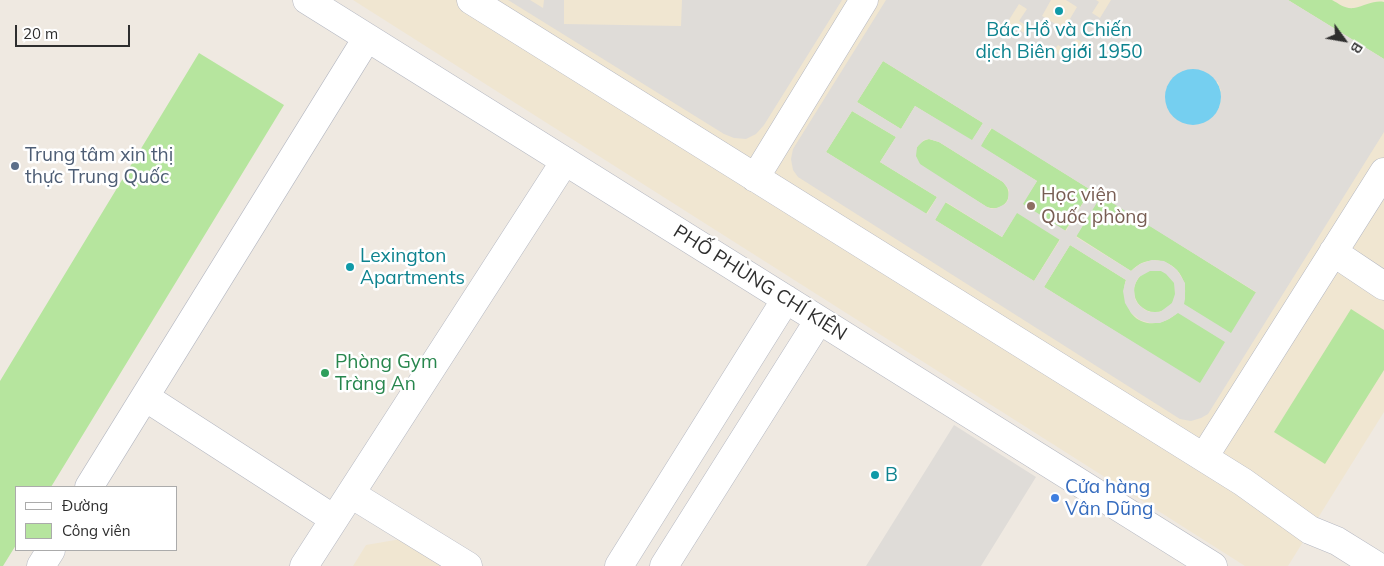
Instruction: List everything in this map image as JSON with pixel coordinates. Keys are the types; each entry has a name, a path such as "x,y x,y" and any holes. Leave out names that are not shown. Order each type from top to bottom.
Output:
{"street":[{"name":"PHỐ PHÙNG CHÍ KIÊN","path":"307,0 1213,566"},
{"path":"470,0 1243,482 1310,530 1337,541 1378,566"},
{"path":"755,178 857,3"},
{"path":"90,486 367,38"},
{"path":"304,566 565,161"},
{"path":"1204,458 1333,252 1380,186"},
{"path":"1333,252 1384,286"},
{"path":"619,566 786,299"},
{"path":"664,566 819,320"},
{"path":"145,398 334,519"},
{"path":"351,494 468,566"},
{"path":"41,566 50,551"}],"shaded area":[{"name":"Học viện Quốc phòng","path":"353,0 1384,0 1384,412 1288,566 1245,566"},
{"path":"508,0 530,0 543,8 544,0 564,0 564,24 681,26 682,0 842,0 764,125 756,134 746,139 734,138 724,134"},
{"path":"886,0 1051,0 1042,16 1064,29 1077,7 1066,0 1096,0 1099,2 1092,13 1100,18 1111,0 1288,0 1384,59 1384,132 1208,414 1191,421 1180,419 798,177 793,170 791,159 793,149","holes":["1019,4 1027,9 1019,21 1032,29 1028,35 1007,23","1076,39 1084,43 1072,63 1053,51 1058,45 1068,51","883,61 983,123 972,140 915,106 901,129 857,102","1218,82 1221,91 1221,101 1214,115 1185,123 1172,115 1168,108 1166,91","852,111 896,137 880,162 937,197 927,214 826,152","991,128 1091,190 1066,231 1023,204 1037,181 981,146","929,139 939,142 1003,182 1009,190 1008,200 997,208 987,207 920,164 916,156 917,147 924,140","1101,196 1256,292 1231,333 1184,304 1185,283 1177,270 1169,264 1164,261 1152,260 1140,264 1131,271 1076,237","946,202 1002,237 1017,213 1060,240 1034,281 935,220","1070,245 1126,280 1123,291 1125,303 1131,313 1140,320 1160,323 1178,313 1225,342 1200,383 1044,287","1150,271 1161,271 1174,283 1175,294 1172,303 1160,312 1150,312 1138,304 1135,299 1134,288 1139,277"]},
{"path":"954,425 1036,477 981,566 866,566"},
{"path":"401,539 444,566 353,566 366,545"}],"green space":[{"path":"1288,0 1332,0 1347,8 1384,2 1384,59"},
{"path":"199,53 284,105 52,486 15,486 15,547 3,566 0,566 0,381"},
{"path":"883,61 983,123 972,141 915,106 901,129 857,102"},
{"path":"852,111 896,137 880,162 937,197 926,214 826,152"},
{"path":"992,128 1091,190 1065,231 1022,204 1037,181 980,146"},
{"path":"929,139 939,142 1003,182 1009,192 1007,202 999,207 987,207 923,167 917,159 916,151 920,143"},
{"path":"1101,195 1257,293 1231,334 1183,304 1185,292 1183,281 1171,265 1162,261 1151,260 1131,271 1076,236"},
{"path":"945,202 1002,237 1017,212 1060,239 1034,281 935,220"},
{"path":"1070,245 1126,280 1125,290 1129,306 1132,314 1137,319 1149,323 1162,322 1178,312 1226,342 1200,384 1044,287"},
{"path":"1155,270 1170,276 1176,291 1170,306 1155,312 1140,306 1134,291 1140,276"},
{"path":"1351,309 1384,330 1384,370 1325,464 1274,432"}],"water":[{"path":"1193,69 1204,71 1213,77 1219,86 1221,97 1219,108 1213,117 1204,123 1193,125 1182,123 1173,117 1167,108 1165,97 1167,86 1173,77 1182,71"}],"place":[{"name":"Bác Hồ và Chiến dịch Biên giới 1950","path":"1059,11"},
{"name":"Trung tâm xin thị thực Trung Quốc","path":"15,166"},
{"name":"Học viện Quốc phòng","path":"1031,206"},
{"name":"Lexington Apartments","path":"350,267"},
{"name":"Phòng Gym Tràng An","path":"325,373"},
{"name":"B","path":"875,475"},
{"name":"Cửa hàng Vân Dũng","path":"1055,498"}]}
